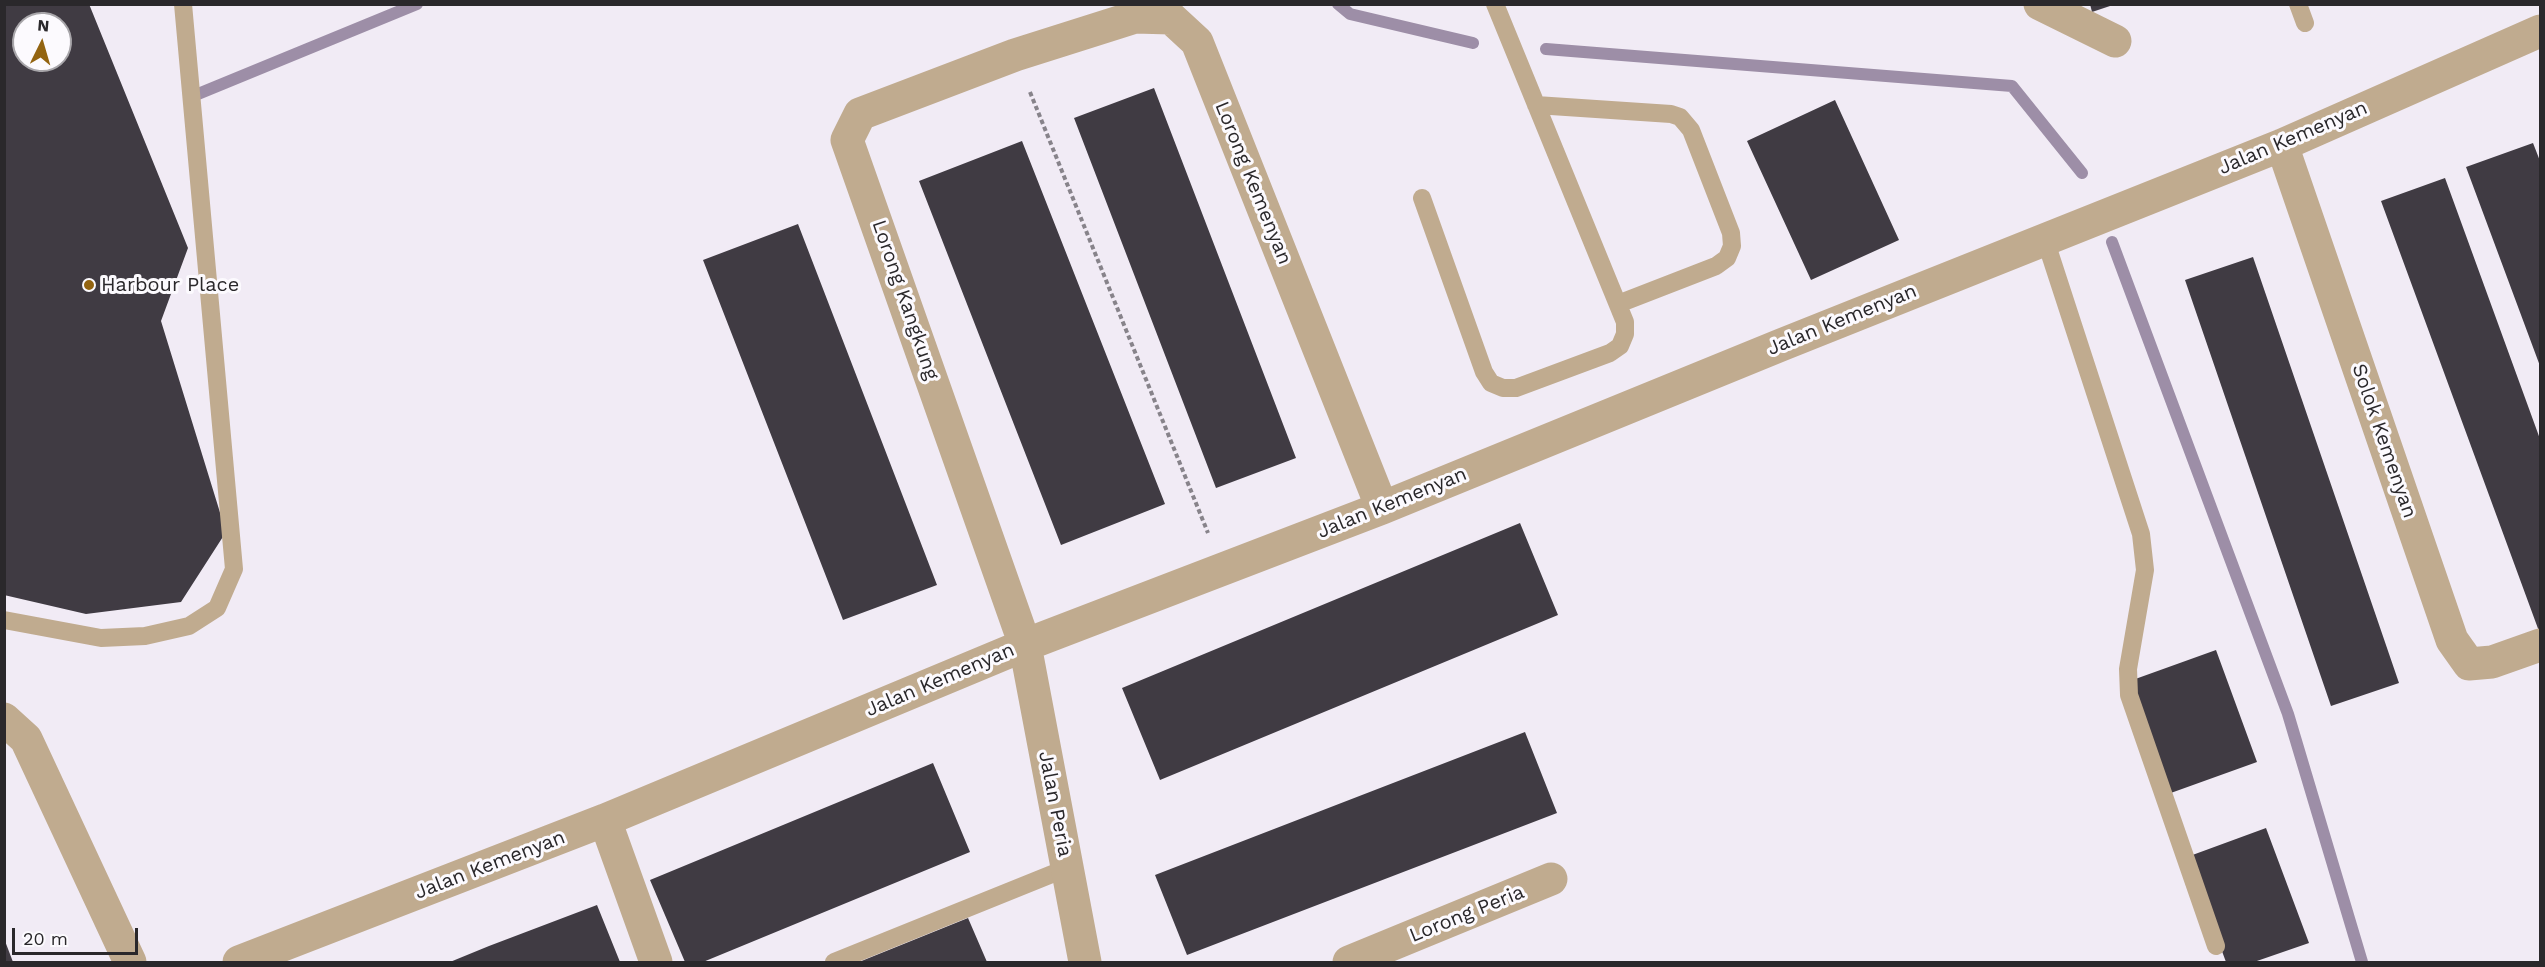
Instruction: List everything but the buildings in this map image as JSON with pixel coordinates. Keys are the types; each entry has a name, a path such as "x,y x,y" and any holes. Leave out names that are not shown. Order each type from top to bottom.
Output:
{"street":[{"path":"2040,4 2115,41"},
{"name":"Lorong Kemenyan","path":"1015,55 1135,17 1171,18 1197,42 1382,508"},
{"name":"Jalan Kemenyan","path":"239,963 605,820 1025,645 1382,508 2282,144 2541,31"},
{"name":"Lorong Kangkung","path":"1015,55 860,114 847,140 1025,645"},
{"name":"Solok Kemenyan","path":"2282,144 2452,640 2469,664 2492,662 2541,645"},
{"name":"Jalan Peria","path":"1025,645 1084,963"},
{"path":"15,729 130,963"},
{"path":"605,820 656,963"},
{"name":"Lorong Peria","path":"1349,963 1551,879"}],"lane":[{"path":"4,620 100,638 145,636 189,626 217,608 234,569 183,4"},
{"path":"1422,198 1484,372 1491,383 1503,388 1516,387 1610,354 1620,346 1625,334 1625,322 1494,4"},
{"path":"2298,4 2305,23"},
{"path":"1536,105 1671,114 1680,117 1691,130 1731,233 1732,246 1727,258 1716,266 1618,304"},
{"path":"2045,239 2142,534 2145,570 2128,669 2129,695 2216,946"},
{"path":"834,963 1067,868"}],"path":[{"path":"1015,55 1222,569"}],"waterway":[{"path":"198,94 417,4"},
{"path":"1338,4 1350,14 1473,43"},
{"path":"1546,49 2012,86 2082,173"},
{"path":"2112,242 2288,714 2362,962"}],"place":[{"name":"Harbour Place","path":"89,285"}]}
